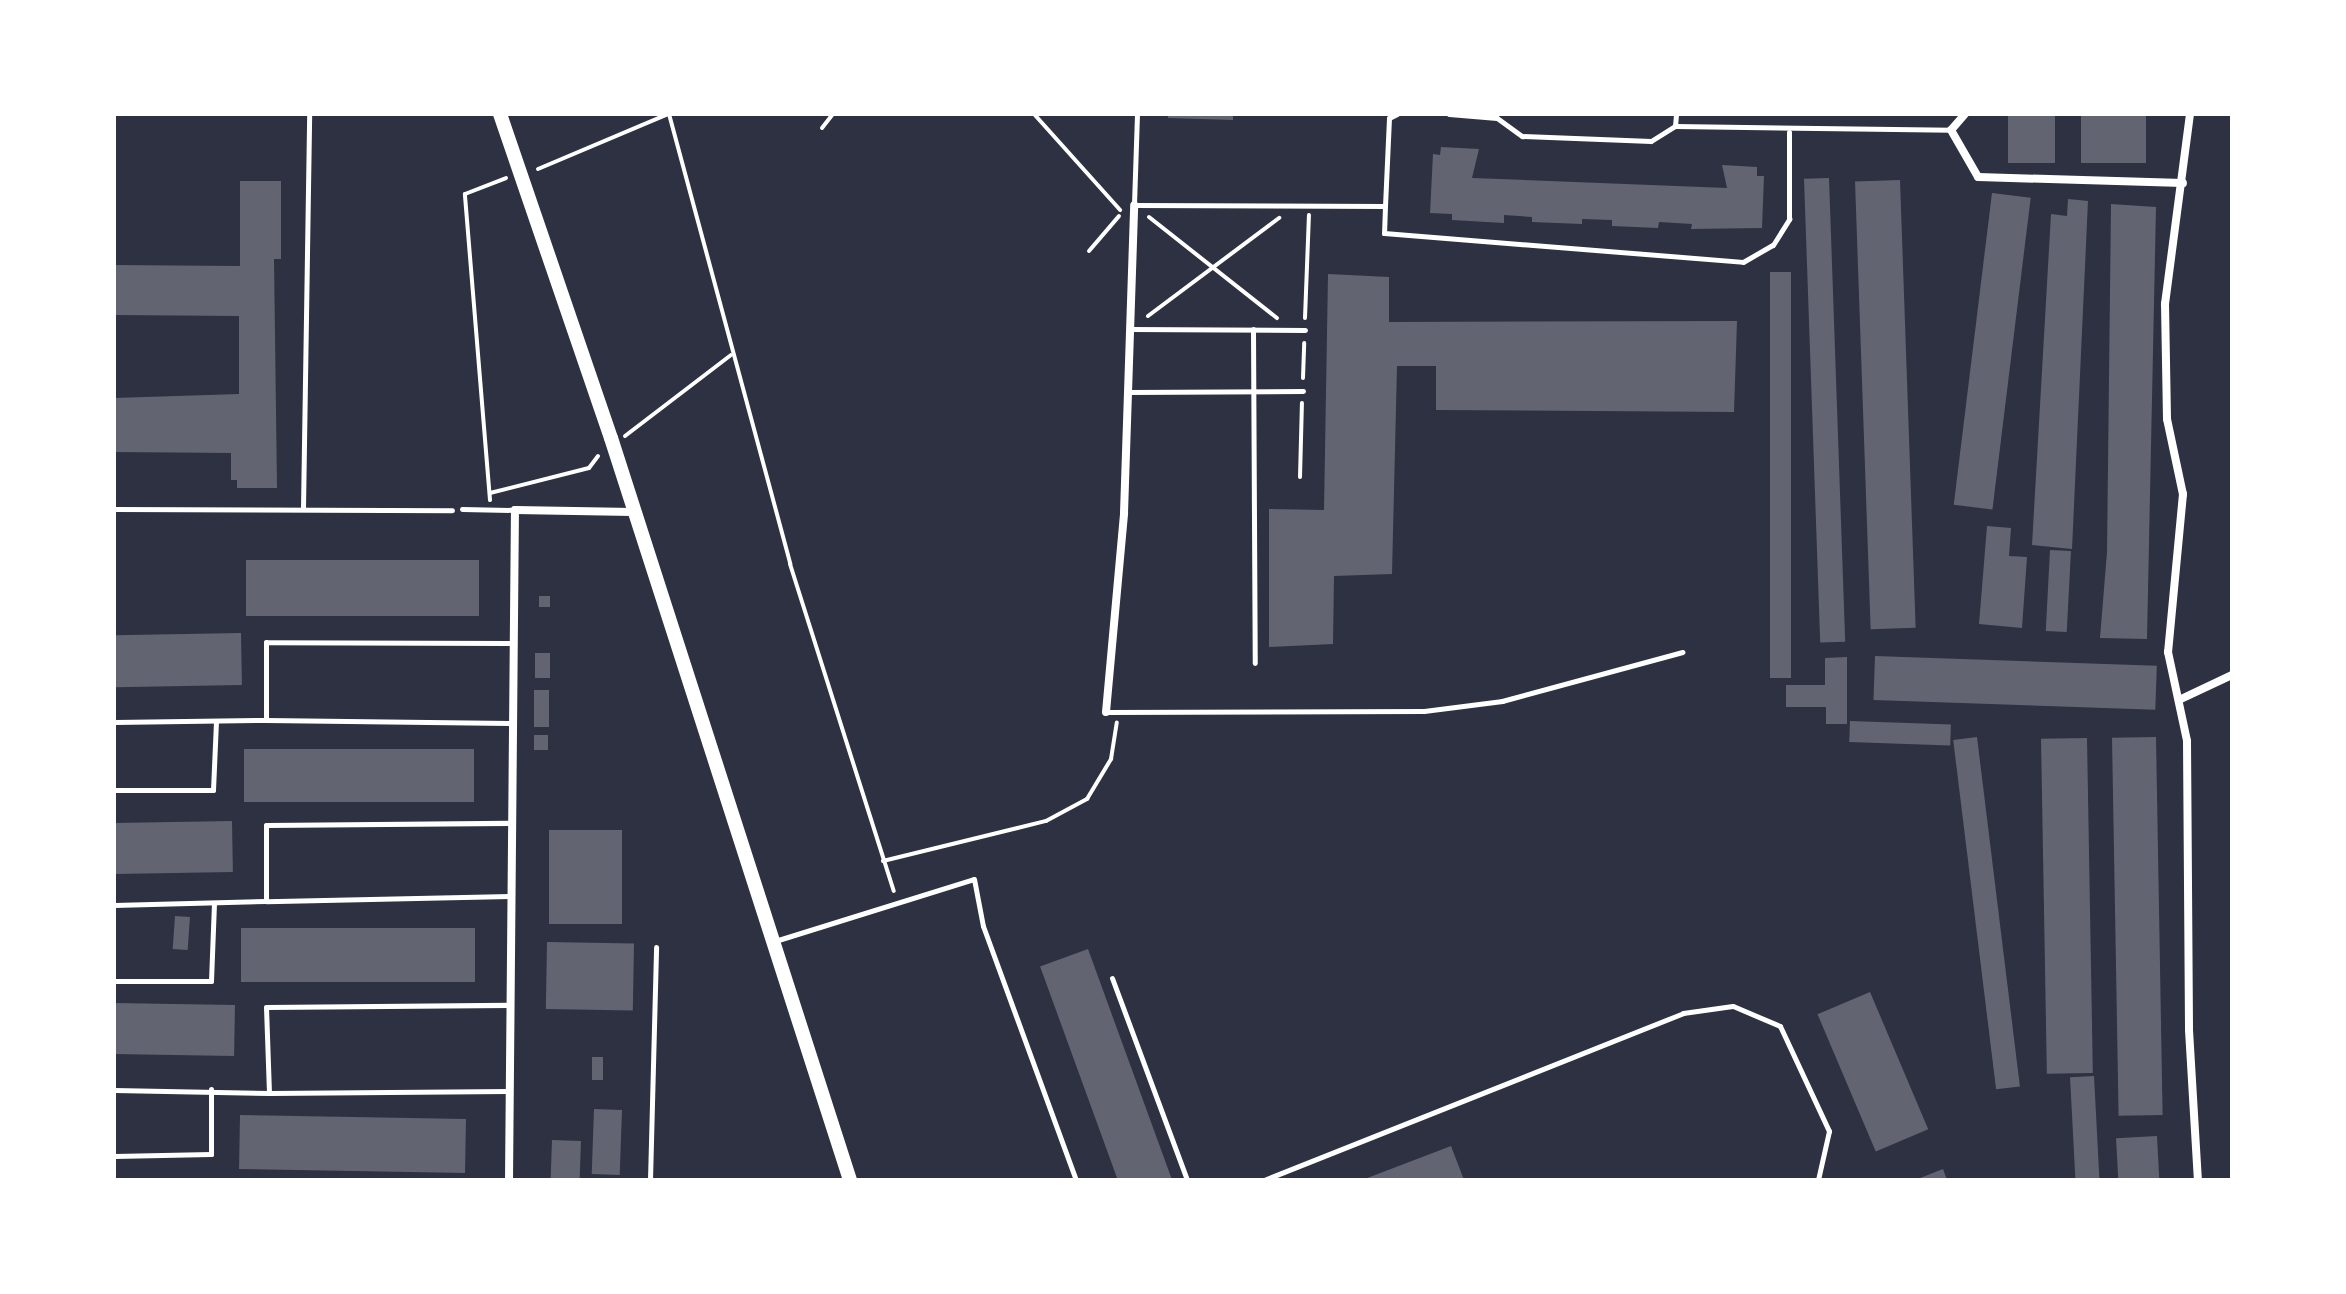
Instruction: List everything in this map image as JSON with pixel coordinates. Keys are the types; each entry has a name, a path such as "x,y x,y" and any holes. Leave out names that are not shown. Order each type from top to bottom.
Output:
{"main road":[{"path":"500,114 850,1180"}],"street":[{"path":"1965,114 1951,130 1978,177 2183,183"},
{"path":"2190,114 2165,304 2167,419 2183,494 2168,652 2181,699 2187,741 2189,1030 2198,1180"},
{"path":"1106,712 1124,513 1134,205"},
{"path":"509,1180 515,510 633,512"},
{"path":"2181,699 2232,675"}],"lane":[{"path":"303,508 309,114"},
{"path":"1137,114 1134,205 1385,206"},
{"path":"1397,114 1389,118 1384,233 1743,262 1773,245 1789,219 1789,132"},
{"path":"1449,114 1497,118 1522,136 1651,141 1675,126 1789,132 1951,130"},
{"path":"1675,126 1676,114"},
{"path":"1130,329 1305,330"},
{"path":"1253,329 1255,663"},
{"path":"1128,392 1303,391"},
{"path":"114,509 452,510"},
{"path":"462,509 515,510"},
{"path":"266,720 266,642 514,643"},
{"path":"1106,712 1424,711 1502,701 1682,652"},
{"path":"114,790 213,790 216,721"},
{"path":"114,722 513,723"},
{"path":"266,901 266,825 512,823"},
{"path":"773,942 974,879 983,926 1076,1180"},
{"path":"114,905 512,896"},
{"path":"114,981 211,981 214,903"},
{"path":"650,1180 656,947"},
{"path":"1112,978 1187,1180"},
{"path":"269,1093 266,1007 511,1005"},
{"path":"1264,1180 1683,1013 1733,1006 1780,1026 1829,1131 1818,1180"},
{"path":"114,1090 211,1089 269,1093 510,1091"},
{"path":"114,1156 211,1154 211,1089"}],"path":[{"path":"490,509 465,194 520,173 555,166 668,114 790,564 898,902"},
{"path":"822,128 833,114"},
{"path":"1034,114 1120,210"},
{"path":"1089,251 1120,210 1120,194"},
{"path":"1134,205 1293,330"},
{"path":"1130,329 1296,205"},
{"path":"883,861 1046,821 1087,799 1111,759 1119,712"}],"building":[{"path":"1168,114 1233,114 1233,120 1168,118"},
{"path":"2008,114 2055,114 2055,163 2008,163"},
{"path":"2081,114 2146,114 2146,163 2081,163"},
{"path":"1441,147 1479,149 1472,178 1727,188 1722,165 1757,167 1757,176 1764,176 1762,228 1691,229 1692,224 1659,222 1658,228 1612,226 1612,220 1582,219 1582,224 1532,222 1532,217 1504,215 1504,223 1452,220 1452,214 1430,213 1433,154 1440,155"},
{"path":"1829,178 1845,642 1820,643 1804,179"},
{"path":"1900,180 1916,628 1871,629 1855,182"},
{"path":"240,181 281,181 281,259 274,259 277,488 237,488 237,480 231,480 231,453 114,452 114,398 239,394 239,316 114,315 114,265 240,266"},
{"path":"1992,193 2031,198 1992,509 1954,505"},
{"path":"2068,199 2088,201 2072,549 2032,545 2051,214 2067,216"},
{"path":"2111,204 2156,207 2147,639 2100,638 2107,552"},
{"path":"1770,272 1791,272 1791,678 1770,678"},
{"path":"1328,274 1389,277 1389,322 1737,321 1734,412 1436,410 1436,366 1397,366 1392,574 1334,576 1333,644 1269,647 1269,509 1324,510"},
{"path":"1987,526 2011,528 2009,556 2027,557 2022,628 1979,624"},
{"path":"2050,550 2071,551 2067,632 2046,631"},
{"path":"246,560 479,560 479,616 246,616"},
{"path":"539,596 550,596 550,607 539,607"},
{"path":"241,633 242,685 115,687 114,635"},
{"path":"535,653 550,653 550,678 535,678"},
{"path":"1875,656 2157,666 2155,710 1873,700"},
{"path":"1847,657 1847,724 1826,724 1826,707 1786,707 1786,685 1825,685 1825,658"},
{"path":"534,690 549,690 549,727 534,727"},
{"path":"1850,721 1951,725 1950,746 1849,742"},
{"path":"534,735 548,735 548,750 534,750"},
{"path":"1977,737 2020,1086 1996,1089 1953,740"},
{"path":"2156,737 2163,1115 2119,1116 2112,738"},
{"path":"2087,738 2093,1073 2047,1074 2041,739"},
{"path":"244,749 474,749 474,802 244,802"},
{"path":"232,821 233,872 115,874 114,823"},
{"path":"549,830 622,830 622,924 549,924"},
{"path":"175,916 190,917 188,950 173,949"},
{"path":"241,928 475,928 475,982 241,982"},
{"path":"547,942 634,944 633,1011 546,1009"},
{"path":"1088,949 1172,1179 1118,1180 1040,966"},
{"path":"1870,992 1928,1129 1876,1151 1818,1014"},
{"path":"114,1003 235,1005 234,1056 114,1054"},
{"path":"592,1057 603,1057 603,1080 592,1080"},
{"path":"2094,1076 2099,1180 2075,1180 2070,1077"},
{"path":"594,1109 622,1110 620,1175 592,1174"},
{"path":"240,1115 466,1119 465,1173 239,1169"},
{"path":"2157,1136 2159,1180 2118,1180 2116,1138"},
{"path":"552,1140 581,1141 580,1180 551,1180"},
{"path":"1451,1146 1464,1180 1362,1180"},
{"path":"1943,1169 1947,1180 1915,1180"}]}
